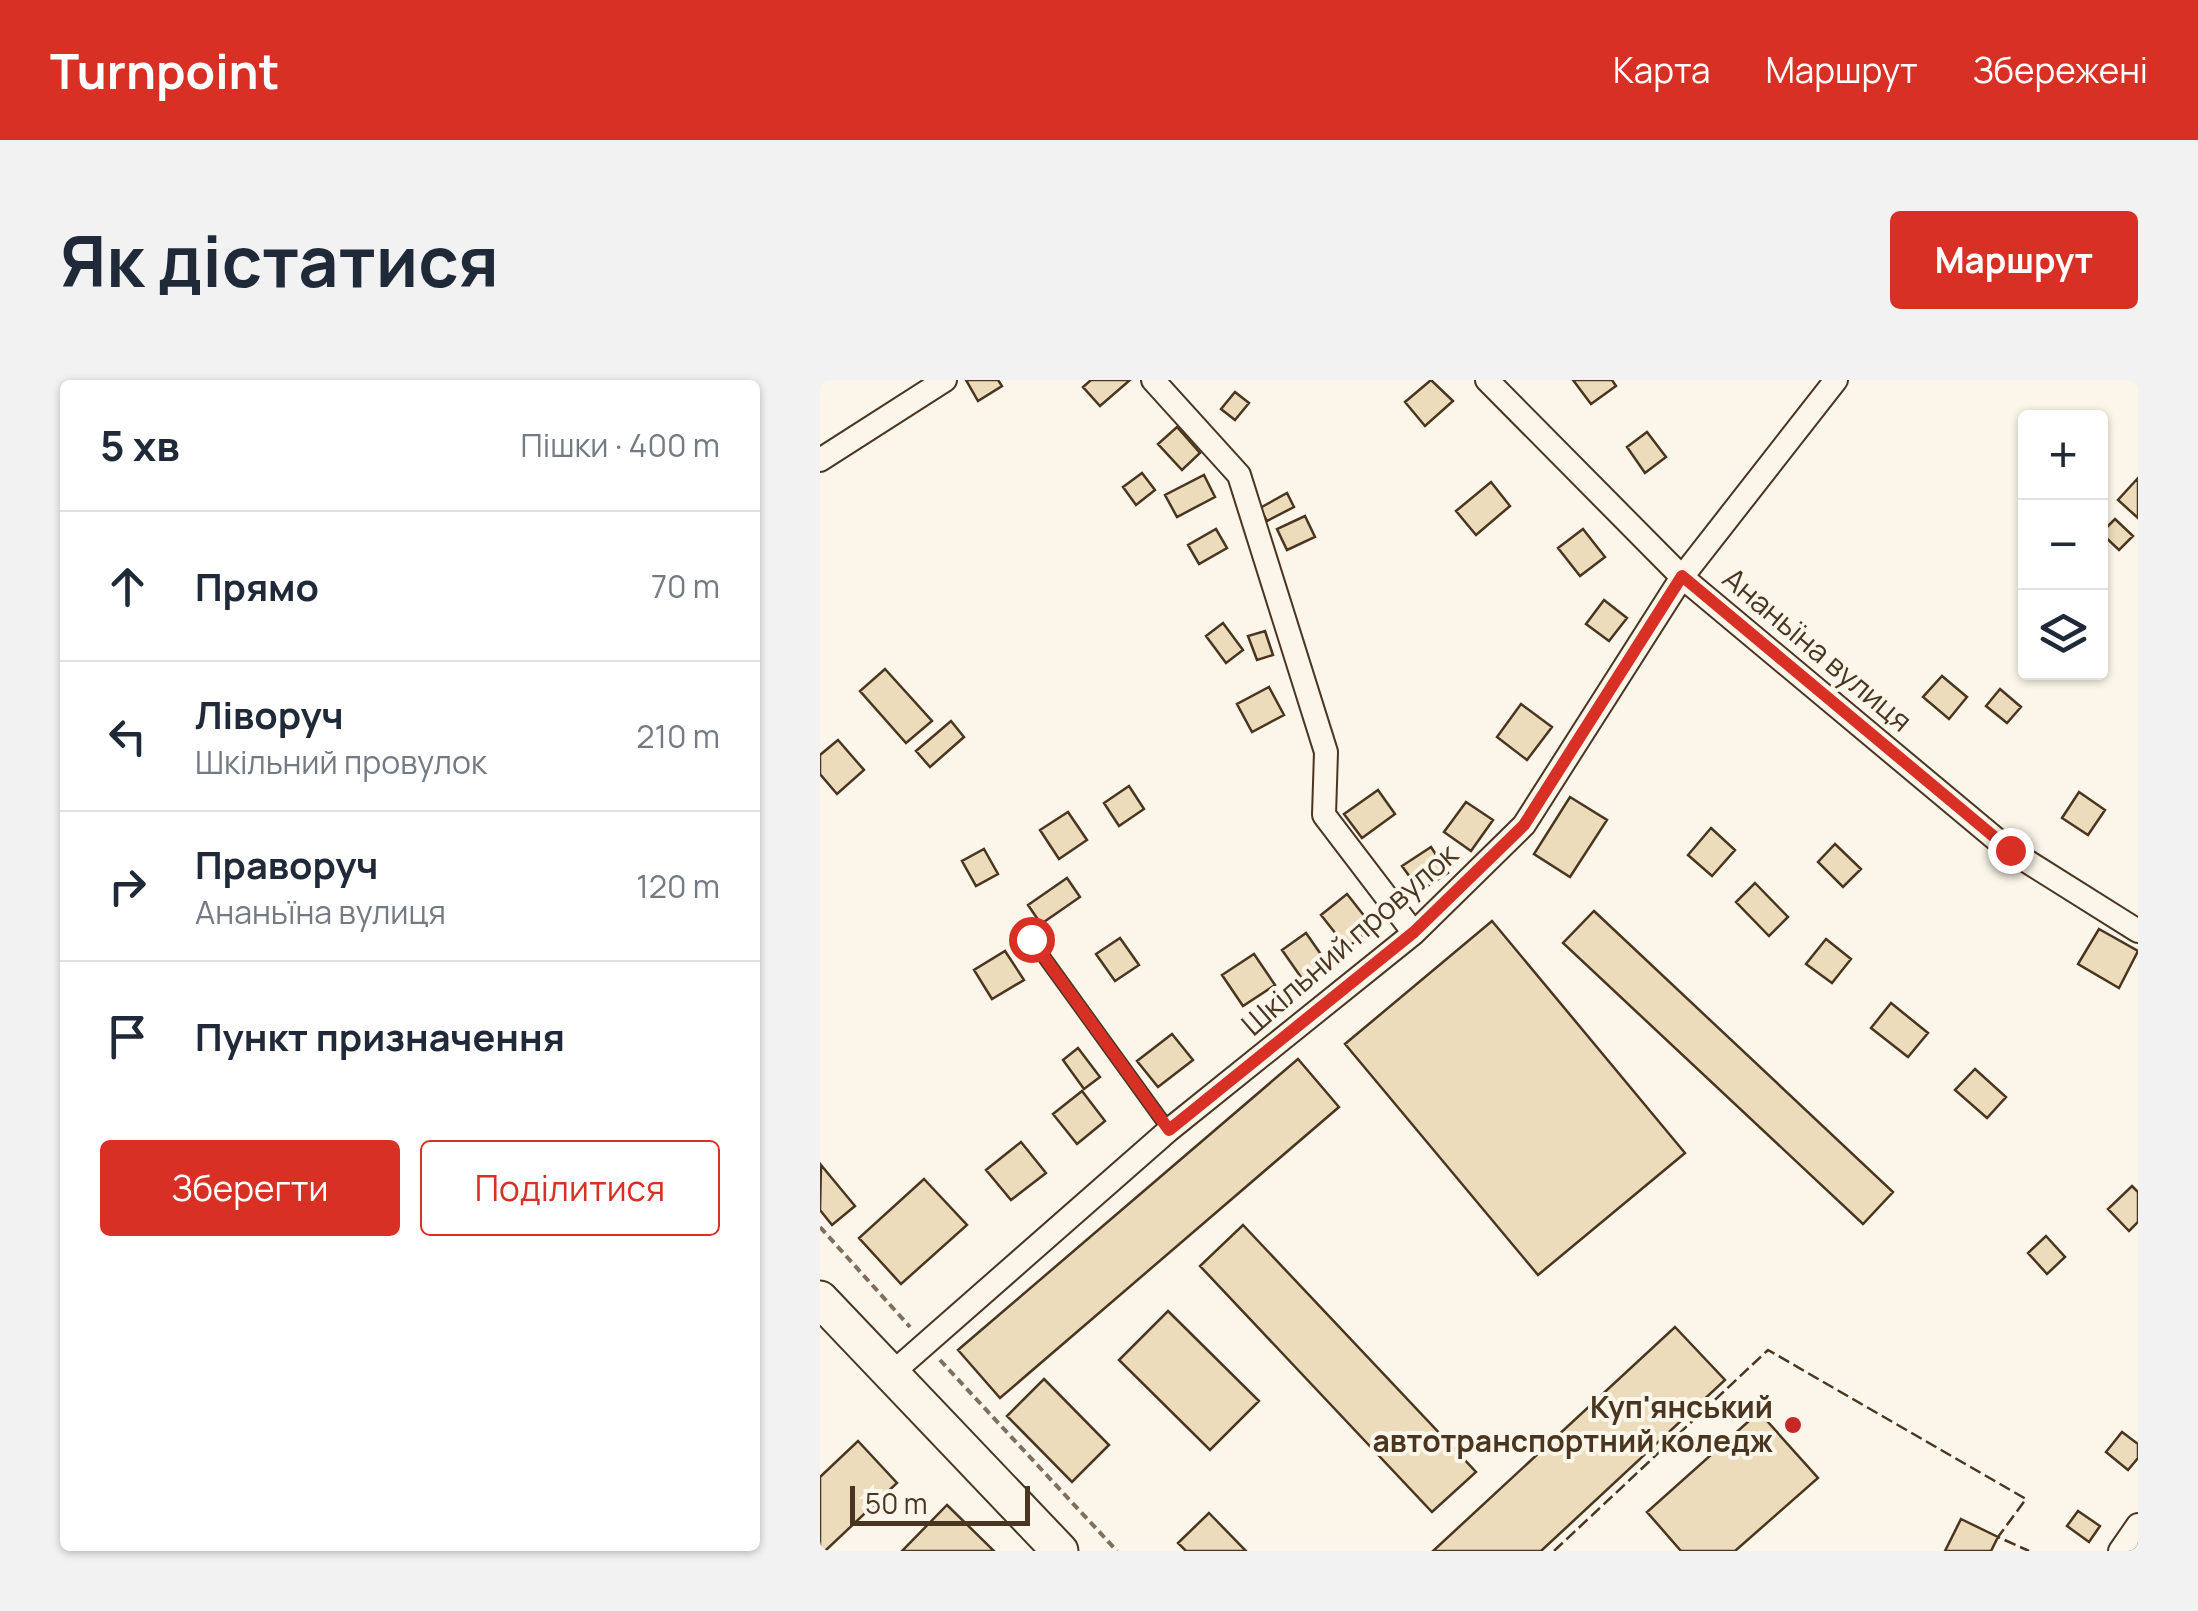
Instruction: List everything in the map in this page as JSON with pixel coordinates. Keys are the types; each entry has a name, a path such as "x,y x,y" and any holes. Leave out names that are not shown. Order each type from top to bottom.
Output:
{"main road":[{"path":"820,1299 1060,1551"}],"street":[{"path":"820,460 946,380"},
{"path":"1152,380 1239,475 1326,752 1324,815 1414,932"},
{"name":"Ананьїна вулиця","path":"1487,380 1682,576 2010,850 2138,930"},
{"name":"Шкільний провулок","path":"890,1375 1169,1130 1414,932 1524,825 1682,576 1836,380"},
{"path":"2120,1551 2138,1525"}],"lane":[{"path":"1031,939 1169,1130"}],"path":[{"path":"820,1227 1117,1551"}],"building":[{"path":"966,380 998,380 1002,386 978,401"},
{"path":"1091,380 1130,380 1100,406 1083,387"},
{"path":"1431,380 1453,401 1425,426 1405,402"},
{"path":"1573,380 1612,380 1616,386 1591,404"},
{"path":"1235,392 1249,403 1235,420 1221,409"},
{"path":"1177,427 1200,453 1182,470 1158,444"},
{"path":"1647,432 1666,457 1645,473 1627,447"},
{"path":"1142,473 1155,490 1136,505 1123,487"},
{"path":"1204,475 1215,497 1177,517 1165,495"},
{"path":"2138,478 2138,518 2118,500"},
{"path":"1491,482 1510,506 1476,535 1456,511"},
{"path":"1287,493 1294,507 1267,521 1260,508"},
{"path":"1305,516 1315,537 1287,550 1277,529"},
{"path":"2115,519 2133,536 2119,550 2108,540 2108,526"},
{"path":"1216,529 1227,548 1199,564 1188,545"},
{"path":"1583,529 1605,557 1580,576 1558,548"},
{"path":"1604,600 1627,618 1609,641 1586,624"},
{"path":"1223,623 1243,650 1226,663 1206,636"},
{"path":"1265,631 1273,655 1257,660 1248,636"},
{"path":"885,669 932,721 906,743 860,691"},
{"path":"1942,676 1967,697 1949,719 1923,697"},
{"path":"1269,687 1284,715 1252,732 1237,704"},
{"path":"2000,689 2021,707 2007,723 1986,706"},
{"path":"1521,704 1552,727 1527,760 1497,737"},
{"path":"951,721 964,737 930,767 916,751"},
{"path":"838,740 864,770 837,794 820,774 820,755"},
{"path":"1129,786 1144,809 1119,826 1104,803"},
{"path":"1378,790 1395,814 1362,838 1344,814"},
{"path":"2079,792 2105,810 2088,835 2062,818"},
{"path":"1570,797 1607,820 1570,877 1534,854"},
{"path":"1466,802 1493,820 1471,851 1444,832"},
{"path":"1068,812 1087,840 1059,859 1040,830"},
{"path":"1711,828 1735,850 1712,876 1688,855"},
{"path":"1835,844 1861,869 1843,887 1818,862"},
{"path":"1431,847 1448,873 1420,891 1402,866"},
{"path":"984,849 998,874 976,886 962,861"},
{"path":"1067,878 1080,897 1041,924 1028,905"},
{"path":"1755,883 1788,917 1769,936 1736,902"},
{"path":"1347,894 1373,927 1347,948 1321,915"},
{"path":"1594,911 1893,1192 1863,1224 1563,943"},
{"path":"1492,921 1685,1153 1538,1275 1345,1044"},
{"path":"2099,929 2138,951 2119,988 2078,964"},
{"path":"1306,933 1327,963 1303,980 1282,950"},
{"path":"1120,938 1139,965 1115,981 1096,954"},
{"path":"1826,939 1851,959 1832,983 1806,964"},
{"path":"1005,951 1024,980 992,999 974,970"},
{"path":"1254,954 1275,985 1243,1006 1222,975"},
{"path":"1891,1003 1928,1033 1908,1057 1871,1028"},
{"path":"1172,1034 1193,1060 1158,1087 1137,1061"},
{"path":"1078,1048 1100,1077 1084,1089 1063,1060"},
{"path":"1298,1059 1339,1107 1000,1398 958,1350"},
{"path":"1975,1069 2006,1097 1987,1118 1955,1090"},
{"path":"1082,1091 1105,1121 1077,1144 1053,1114"},
{"path":"1021,1142 1046,1173 1011,1200 986,1170"},
{"path":"821,1165 855,1206 832,1225 820,1210"},
{"path":"924,1179 967,1225 901,1284 859,1238"},
{"path":"2132,1186 2138,1192 2138,1222 2129,1231 2108,1209"},
{"path":"1243,1225 1476,1472 1432,1512 1200,1266"},
{"path":"2046,1236 2065,1257 2047,1274 2028,1253"},
{"path":"1168,1311 1259,1401 1210,1450 1119,1360"},
{"path":"1675,1327 1725,1380 1541,1551 1433,1551"},
{"path":"1044,1379 1109,1445 1072,1482 1007,1416"},
{"path":"1759,1412 1818,1478 1735,1551 1681,1551 1647,1512"},
{"path":"2122,1432 2138,1444 2138,1458 2128,1470 2106,1452"},
{"path":"858,1441 897,1483 825,1551 820,1551 820,1477"},
{"path":"947,1505 994,1551 902,1551"},
{"path":"2078,1511 2100,1526 2089,1542 2067,1526"},
{"path":"1209,1513 1246,1551 1186,1551 1178,1543"},
{"path":"1961,1519 1998,1537 1991,1551 1945,1551"}],"fence":[{"path":"1554,1551 1768,1350 2026,1499 1998,1537 2029,1551"}],"place":[{"name":"Куп'янський автотранспортний коледж","path":"1793,1425"}],"route":[{"path":"1031,939 1169,1130 1414,932 1524,825 1682,576 2010,850"}]}
